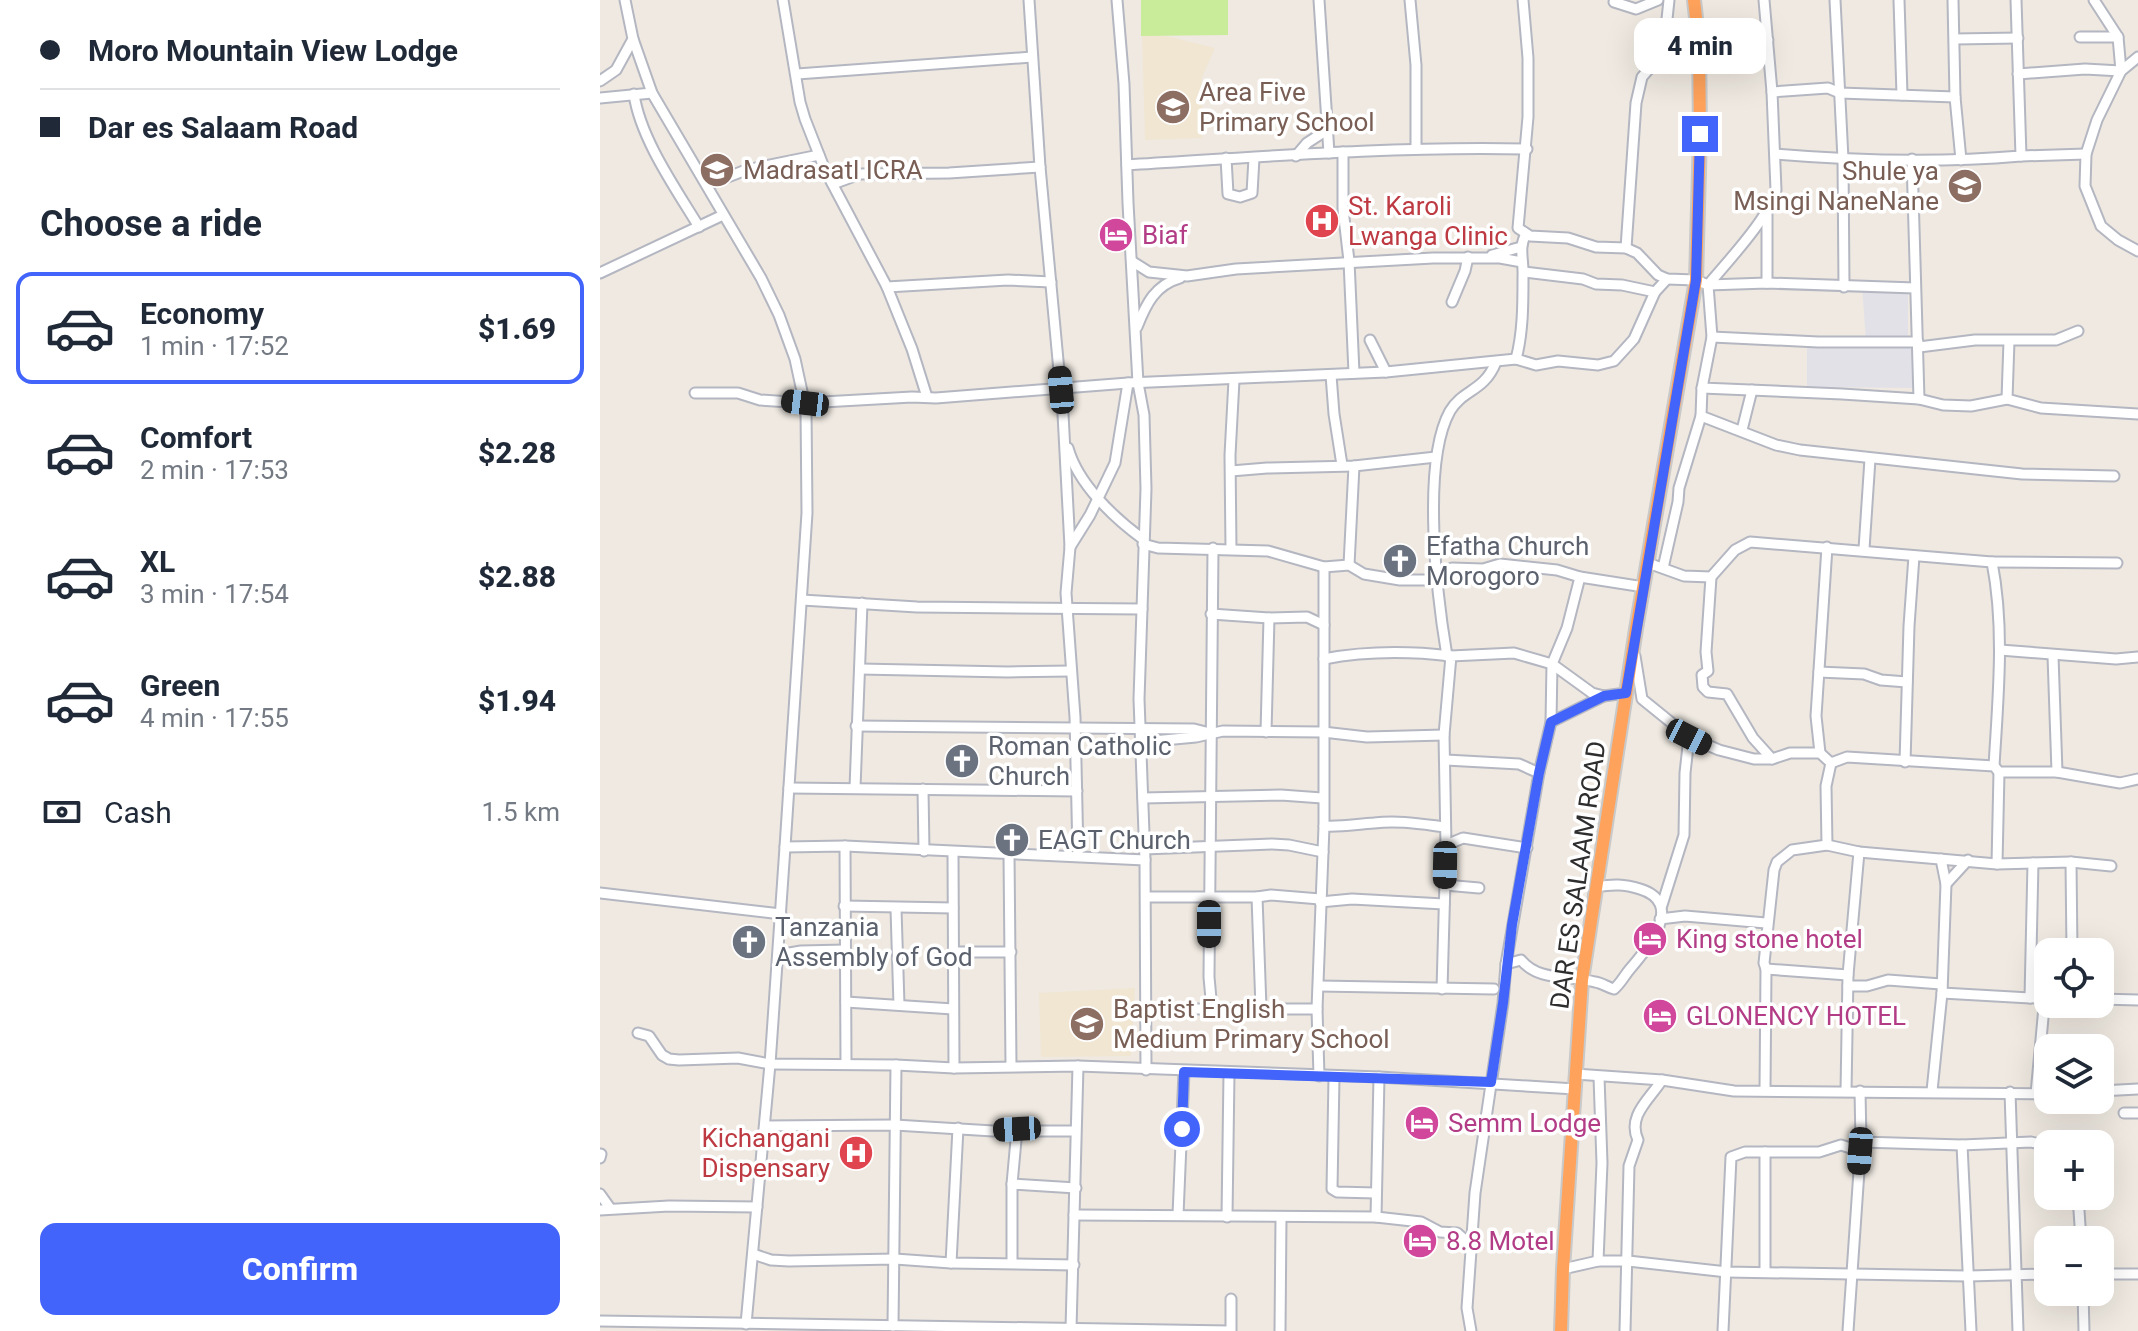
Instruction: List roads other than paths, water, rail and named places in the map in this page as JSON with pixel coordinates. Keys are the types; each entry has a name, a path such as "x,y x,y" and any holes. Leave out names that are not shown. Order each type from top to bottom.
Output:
{"highway":[{"name":"DAR ES SALAAM ROAD","path":"1561,1331 1582,980 1648,563 1702,283 1699,44 1694,0"}],"street":[{"path":"625,0 633,39 652,93 761,278 785,328 805,403 809,467 802,600 770,1064 746,1324"},
{"path":"783,0 800,102 819,155 887,287 927,397"},
{"path":"1030,0 1040,167 1064,434 1070,547 1066,575 1067,610 1075,729 1078,855"},
{"path":"1070,547 1115,463 1133,383 1133,262 1117,0"},
{"path":"1319,0 1329,153"},
{"path":"1410,0 1416,65 1416,149"},
{"path":"1523,0 1529,86 1527,149 1518,228 1526,234 1568,238 1596,247 1626,248 1637,253 1658,275 1667,279 1702,283 1915,288"},
{"path":"1614,2 1636,9 1658,0"},
{"path":"1626,248 1636,103 1642,77 1658,59 1669,0"},
{"path":"1702,283 1767,209 1776,190 1764,0"},
{"path":"1835,0 1843,159 1844,287"},
{"path":"1899,0 1902,95"},
{"path":"1953,0 1955,97 1961,160"},
{"path":"2016,0 2021,156"},
{"path":"2094,0 2118,37 2121,71"},
{"path":"2080,37 2118,37"},
{"path":"1955,39 2018,38"},
{"path":"600,81 616,70 633,39"},
{"path":"1699,44 1768,40"},
{"path":"797,74 1032,57"},
{"path":"2138,57 2121,71 2097,120 2086,154 2085,186 2101,226 2138,251"},
{"path":"2018,74 2085,69 2121,71"},
{"path":"1772,92 1828,88 1840,93 1955,97"},
{"path":"602,95 652,93"},
{"path":"634,94 635,106 655,152 699,227"},
{"path":"1296,156 1307,143 1327,130"},
{"path":"1127,165 1416,149 1527,149"},
{"path":"1343,152 1343,218 1349,261 1354,373"},
{"path":"1775,154 1843,159 1961,160 2086,154"},
{"path":"707,185 746,170 819,155"},
{"path":"1226,158 1228,194 1240,197 1252,193 1254,158"},
{"path":"1912,159 1919,399"},
{"path":"833,184 860,174 949,173 1040,167"},
{"path":"1767,209 1767,283"},
{"path":"600,273 723,215"},
{"path":"1516,359 1521,333 1521,247 1526,234"},
{"path":"1472,258 1521,247"},
{"path":"1452,302 1472,258"},
{"path":"1135,332 1144,308 1155,292 1170,281 1236,269 1349,261 1512,259 1523,267 1596,284 1622,285 1655,292"},
{"path":"1133,262 1149,272 1187,276"},
{"path":"695,393 738,393 760,400 805,403 1061,390 1133,383 1386,372 1516,359 1536,365 1558,361 1598,365 1614,361 1634,339 1655,292 1667,279"},
{"path":"887,287 1008,280 1051,282"},
{"path":"1663,568 1679,488 1701,416 1702,388 1712,337 1702,283"},
{"path":"1712,337 1918,345 1975,340 2056,340 2078,331"},
{"path":"1370,340 1386,372"},
{"path":"2007,399 2009,341"},
{"path":"1442,989 1446,845 1444,735 1449,656 1438,573 1436,457 1449,413 1490,377 1496,362"},
{"path":"1331,375 1342,465"},
{"path":"1231,549 1234,380"},
{"path":"1133,383 1144,415 1146,489 1139,699 1146,897 1146,1070"},
{"path":"1702,388 1919,399 1943,405 1971,406 2007,399 2052,409 2138,414"},
{"path":"1742,430 1752,390"},
{"path":"1701,416 1787,448 2022,474 2114,476"},
{"path":"1064,434 1070,458 1098,497 1143,542 1158,548 1268,551 1324,567 1349,565 1364,574 1400,580 1429,580 1452,568 1483,569 1500,564 1557,570 1580,577 1644,587"},
{"path":"1231,471 1354,466 1436,457"},
{"path":"1864,549 1870,459"},
{"path":"1349,565 1354,466"},
{"path":"1772,759 1753,738 1727,694 1708,692 1703,687 1702,675 1708,671 1706,652 1711,577 1739,546 1750,542 1864,549 1992,562 2117,563"},
{"path":"1827,547 1816,716 1820,753 1831,763"},
{"path":"1212,1010 1209,977 1213,548"},
{"path":"1905,762 1914,556"},
{"path":"1992,562 1999,609 2000,650 1997,864"},
{"path":"1648,563 1684,576 1711,577"},
{"path":"1319,1076 1317,1009 1324,826 1324,567"},
{"path":"1471,1331 1467,1308 1475,1193 1506,964 1539,773 1551,722 1552,664 1567,628 1580,577"},
{"path":"802,600 917,607 1142,609"},
{"path":"855,788 862,603"},
{"path":"1211,614 1307,617 1324,625"},
{"path":"1266,732 1269,618"},
{"path":"1634,650 1642,699 1689,737 1736,756 1772,759 1790,753 1820,753"},
{"path":"2000,650 2053,656 2138,657"},
{"path":"1324,659 1358,652 1449,656 1514,653 1552,664 1592,693 1604,696"},
{"path":"2053,656 2057,772"},
{"path":"860,669 1071,671"},
{"path":"1819,672 1864,674 1881,680 1907,682"},
{"path":"1551,722 1604,696 1626,693"},
{"path":"856,726 1194,729 1210,733"},
{"path":"1142,742 1223,731 1323,732 1367,737 1444,735"},
{"path":"1506,964 1521,960 1529,970 1561,978 1593,981 1614,989 1618,986 1654,938 1684,835 1689,737"},
{"path":"1831,763 1847,757 2057,772 2120,783 2138,779"},
{"path":"1446,760 1519,764 1539,773"},
{"path":"1827,845 1826,786 1831,763"},
{"path":"789,788 1077,791"},
{"path":"923,789 924,851"},
{"path":"1143,798 1281,795 1322,798"},
{"path":"1324,826 1404,822 1445,827"},
{"path":"1446,845 1463,838 1527,848"},
{"path":"1144,849 1289,845 1323,852"},
{"path":"1765,1090 1766,923 1777,862 1792,850 1827,845 1859,852 1997,864 2071,862 2111,866"},
{"path":"785,847 845,846 1145,860"},
{"path":"845,846 846,1064"},
{"path":"1846,1091 1848,981 1859,852"},
{"path":"953,853 954,1068"},
{"path":"1009,854 1011,1066"},
{"path":"1932,1091 1942,989 1946,884 1941,859"},
{"path":"1946,884 1968,860"},
{"path":"2071,862 2072,938"},
{"path":"2030,998 2033,863"},
{"path":"1596,887 1620,883 1654,894 1662,905"},
{"path":"1445,885 1479,888"},
{"path":"600,893 781,914"},
{"path":"1146,897 1271,895 1320,900 1444,904"},
{"path":"1257,897 1261,1008"},
{"path":"844,906 953,908"},
{"path":"896,909 899,1005"},
{"path":"1660,919 1685,916 1766,923"},
{"path":"778,955 845,950"},
{"path":"954,952 1011,952"},
{"path":"1766,969 1867,986 1888,980 1942,989 2034,998"},
{"path":"1319,986 1494,989"},
{"path":"2114,999 2138,1000"},
{"path":"846,1002 953,1009"},
{"path":"1146,1009 1317,1009"},
{"path":"638,1033 649,1036 662,1055 669,1059 698,1061 738,1058 770,1064 954,1068 1078,1066 1491,1082 1575,1089"},
{"path":"893,1326 896,1065"},
{"path":"1071,1329 1078,1066"},
{"path":"1178,1215 1184,1072"},
{"path":"1227,1217 1229,1073"},
{"path":"1575,1074 1662,1080 1734,1091 2034,1094"},
{"path":"1334,1077 1332,1189 1337,1192 1375,1193"},
{"path":"1376,1217 1379,1077"},
{"path":"1598,1261 1602,1163 1599,1077"},
{"path":"1625,1331 1629,1166 1638,1140 1635,1137 1636,1113 1662,1080"},
{"path":"2114,1090 2138,1089"},
{"path":"1848,1331 1860,1146 1860,1091"},
{"path":"2010,1092 2018,1331"},
{"path":"2011,1114 2023,1113"},
{"path":"2124,1113 2138,1113"},
{"path":"765,1126 895,1125 1075,1131"},
{"path":"951,1263 958,1128"},
{"path":"1012,1263 1012,1184 1017,1129"},
{"path":"1723,1331 1730,1161 1733,1154 1819,1152 1841,1145 2034,1143"},
{"path":"1962,1145 1971,1331"},
{"path":"1765,1152 1765,1272"},
{"path":"1012,1184 1076,1188"},
{"path":"600,1194 605,1209 757,1207"},
{"path":"1074,1215 1376,1217 1421,1222 1440,1232 1457,1233 1472,1246"},
{"path":"1280,1331 1281,1218"},
{"path":"753,1254 771,1260 789,1261 895,1259 1074,1265"},
{"path":"1563,1269 1598,1261 1628,1261 1727,1272 1968,1276 2034,1274"},
{"path":"2114,1274 2138,1274"},
{"path":"600,1321 834,1328 893,1326 920,1329 1230,1331 1231,1299"},
{"path":"2083,1306 2084,1331"}],"place":[{"name":"Area Five Primary School","path":"1173,107"},
{"name":"Madrasatl ICRA","path":"717,170"},
{"name":"Shule ya Msingi NaneNane","path":"1965,186"},
{"name":"St. Karoli Lwanga Clinic","path":"1322,221"},
{"name":"Biaf","path":"1116,235"},
{"name":"Efatha Church Morogoro","path":"1400,561"},
{"name":"Roman Catholic Church","path":"962,761"},
{"name":"EAGT Church","path":"1012,840"},
{"name":"King stone hotel","path":"1650,939"},
{"name":"Tanzania Assembly of God","path":"749,942"},
{"name":"GLONENCY HOTEL","path":"1660,1016"},
{"name":"Baptist English Medium Primary School","path":"1087,1024"},
{"name":"Semm Lodge","path":"1422,1123"},
{"name":"Kichangani Dispensary","path":"856,1153"},
{"name":"8.8 Motel","path":"1420,1241"}]}
